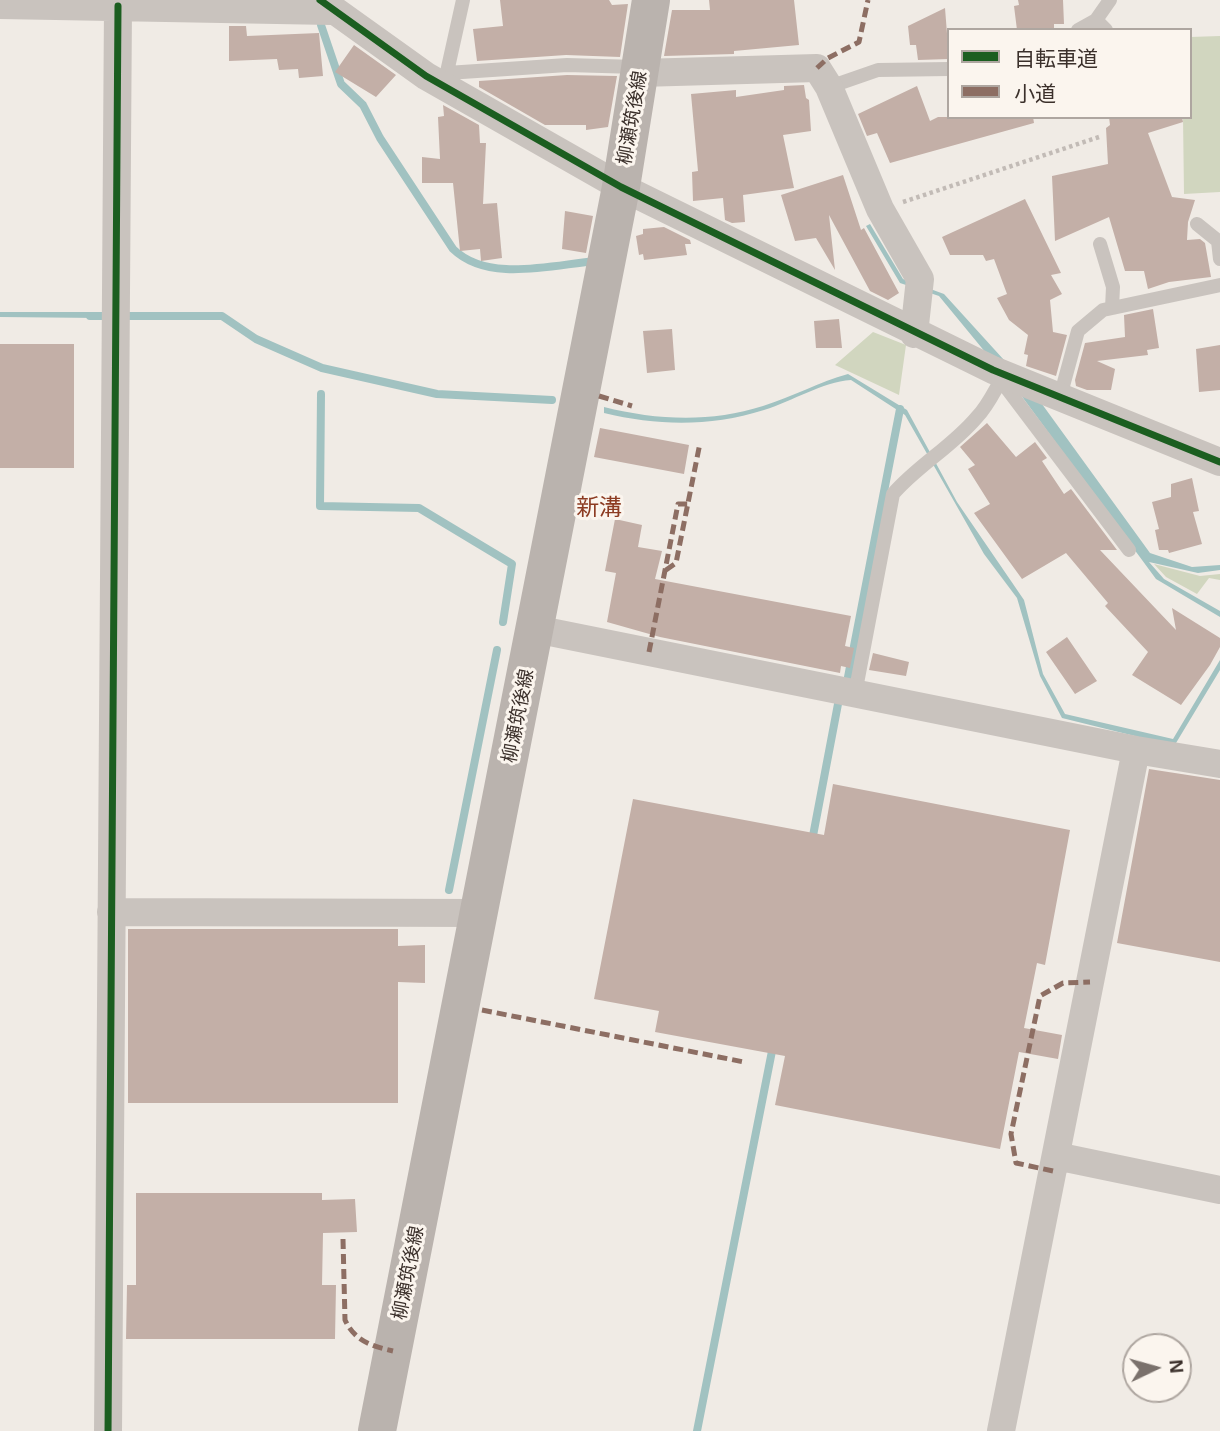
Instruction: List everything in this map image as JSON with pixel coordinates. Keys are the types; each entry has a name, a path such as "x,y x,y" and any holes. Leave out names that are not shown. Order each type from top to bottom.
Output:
{"main road":[{"name":"柳瀬筑後線","path":"377,1431 621,187 650,0"}],"street":[{"path":"0,5 326,5 621,187 997,375 1060,397 1220,462"},
{"path":"108,1431 118,6"},
{"path":"641,70 817,68 829,87 880,209 920,279 914,334"},
{"path":"536,629 1136,750 1220,764"},
{"path":"1001,1431 1136,750"},
{"path":"111,912 480,913"},
{"path":"1056,1156 1220,1190"}],"lane":[{"path":"463,0 445,80 567,65 641,70"},
{"path":"1100,25 1110,0"},
{"path":"829,87 878,70 947,69"},
{"path":"1197,224 1218,241 1220,259"},
{"path":"1100,244 1114,286 1112,307"},
{"path":"1060,397 1078,331 1103,310 1220,285"},
{"path":"855,694 892,494 911,473 944,450 979,416 997,375 1129,550"}],"path":[{"path":"880,209 1102,136"}],"green space":[{"path":"1220,36 1220,192 1184,194 1183,119 1192,119 1192,37"},
{"path":"873,332 906,345 899,395 835,365"},
{"path":"1154,564 1200,576 1220,574 1220,580 1209,578 1197,594 1166,577"}],"water":[{"path":"870,224 903,279 944,294 1034,393 1150,553 1192,567 1220,565 1220,570 1198,573 1149,562 1164,579 1220,611 1220,617 1156,579 1023,398 939,296 900,283 866,226"},
{"path":"0,312 101,312 99,318 0,317"},
{"path":"848,374 907,410 957,502 1024,600 1043,674 1065,714 1173,739 1220,660 1220,670 1176,743 1171,745 1062,718 1040,676 1017,598 984,554 905,415 851,380 818,388 744,416 704,422 664,422 604,413 604,407 663,417 723,415 763,406"}],"building":[{"path":"500,0 609,0 612,5 628,4 620,57 566,55 477,61 473,29 503,26"},
{"path":"709,0 794,0 799,45 734,51 734,54 664,56 672,10 710,10"},
{"path":"1018,0 1063,0 1064,24 1054,24 1054,28 1017,28 1014,6 1019,5"},
{"path":"945,8 947,59 918,60 916,45 910,45 908,26"},
{"path":"229,26 246,26 247,36 319,33 323,76 299,78 298,69 279,70 277,59 229,61"},
{"path":"354,45 396,75 376,97 335,72"},
{"path":"567,75 617,76 608,127 586,130 586,125 545,125 479,87 479,81"},
{"path":"804,85 806,98 809,100 811,131 783,135 794,188 743,195 745,222 732,223 725,220 723,198 693,201 692,172 698,171 691,94 736,90 736,97 784,90 784,86"},
{"path":"917,86 930,121 947,117 1033,119 1034,123 890,163 877,133 867,136 858,114"},
{"path":"443,105 479,125 480,143 486,143 483,204 497,203 502,258 481,261 480,249 460,251 453,183 422,183 422,157 440,159 438,117 444,116"},
{"path":"1109,119 1182,119 1183,122 1148,133 1172,197 1195,200 1188,222 1187,240 1200,239 1205,243 1211,277 1169,282 1148,289 1144,271 1125,271 1109,217 1055,241 1052,176 1108,164 1106,128 1110,125"},
{"path":"843,175 861,230 864,228 899,293 888,300 870,291 829,215 835,270 816,238 795,241 781,195"},
{"path":"1025,199 1061,273 1051,275 1062,294 1050,300 1053,332 1067,335 1056,376 1026,366 1028,355 1024,354 1028,335 1009,320 997,298 1007,294 994,259 986,261 983,255 950,255 942,237"},
{"path":"565,211 593,216 586,253 562,249"},
{"path":"664,227 690,240 691,244 685,244 687,255 644,260 643,254 639,255 636,236 643,234 643,229"},
{"path":"1153,309 1159,348 1147,350 1148,355 1097,361 1115,369 1111,390 1087,390 1076,386 1075,380 1085,343 1125,337 1124,315"},
{"path":"839,319 842,348 816,348 814,321"},
{"path":"672,329 675,370 647,373 643,331"},
{"path":"0,344 74,344 74,468 0,468"},
{"path":"1220,345 1220,390 1199,392 1196,349"},
{"path":"987,423 1016,457 1035,442 1047,458 1042,461 1064,494 1071,489 1117,550 1100,550 1176,630 1172,608 1220,638 1220,647 1210,665 1181,705 1132,675 1148,652 1105,606 1108,603 1066,553 1022,579 974,513 990,504 968,469 975,465 960,447"},
{"path":"600,428 689,445 684,474 594,457"},
{"path":"1192,478 1199,511 1193,512 1202,544 1169,553 1168,550 1159,550 1155,530 1159,529 1152,502 1171,497 1171,484"},
{"path":"615,519 642,525 638,547 662,551 655,579 851,616 845,646 854,648 850,668 841,666 840,673 660,637 607,622 616,573 605,571"},
{"path":"1067,637 1097,681 1075,694 1046,652"},
{"path":"873,653 909,662 906,676 869,670"},
{"path":"1149,769 1220,780 1220,962 1117,943"},
{"path":"833,784 1070,830 1045,965 1037,963 1024,1028 1062,1035 1058,1059 1019,1052 1000,1149 775,1105 785,1056 655,1032 659,1011 594,999 633,799 824,835"},
{"path":"128,929 398,929 398,946 425,945 425,983 398,982 398,1103 128,1103"},
{"path":"136,1193 322,1193 322,1200 355,1199 357,1232 323,1233 322,1285 336,1285 335,1339 126,1339 127,1285 136,1285"}],"waterway":[{"path":"321,25 341,84 363,105 380,138 453,249 484,266 502,269 540,268 596,261"},
{"path":"90,316 222,316 256,339 322,368 437,394 552,400"},
{"path":"321,394 320,506 419,508 512,564 503,622"},
{"path":"848,677 900,409"},
{"path":"449,890 497,650"},
{"path":"812,841 838,704"},
{"path":"697,1431 773,1046"}],"marked path":[{"path":"817,68 828,58 859,42 868,0"},
{"path":"599,396 632,406"},
{"path":"666,570 676,563 700,443"},
{"path":"649,652 678,504 688,504"},
{"path":"1053,1171 1016,1163 1011,1134 1040,996 1063,983 1090,982"},
{"path":"482,1010 744,1062"},
{"path":"343,1239 345,1320 365,1342 393,1351"}],"cycle path":[{"path":"320,0 426,76 621,187 993,370 1220,462"},
{"path":"108,1431 118,6"}],"district":[{"name":"新溝","path":"599,509"}]}
